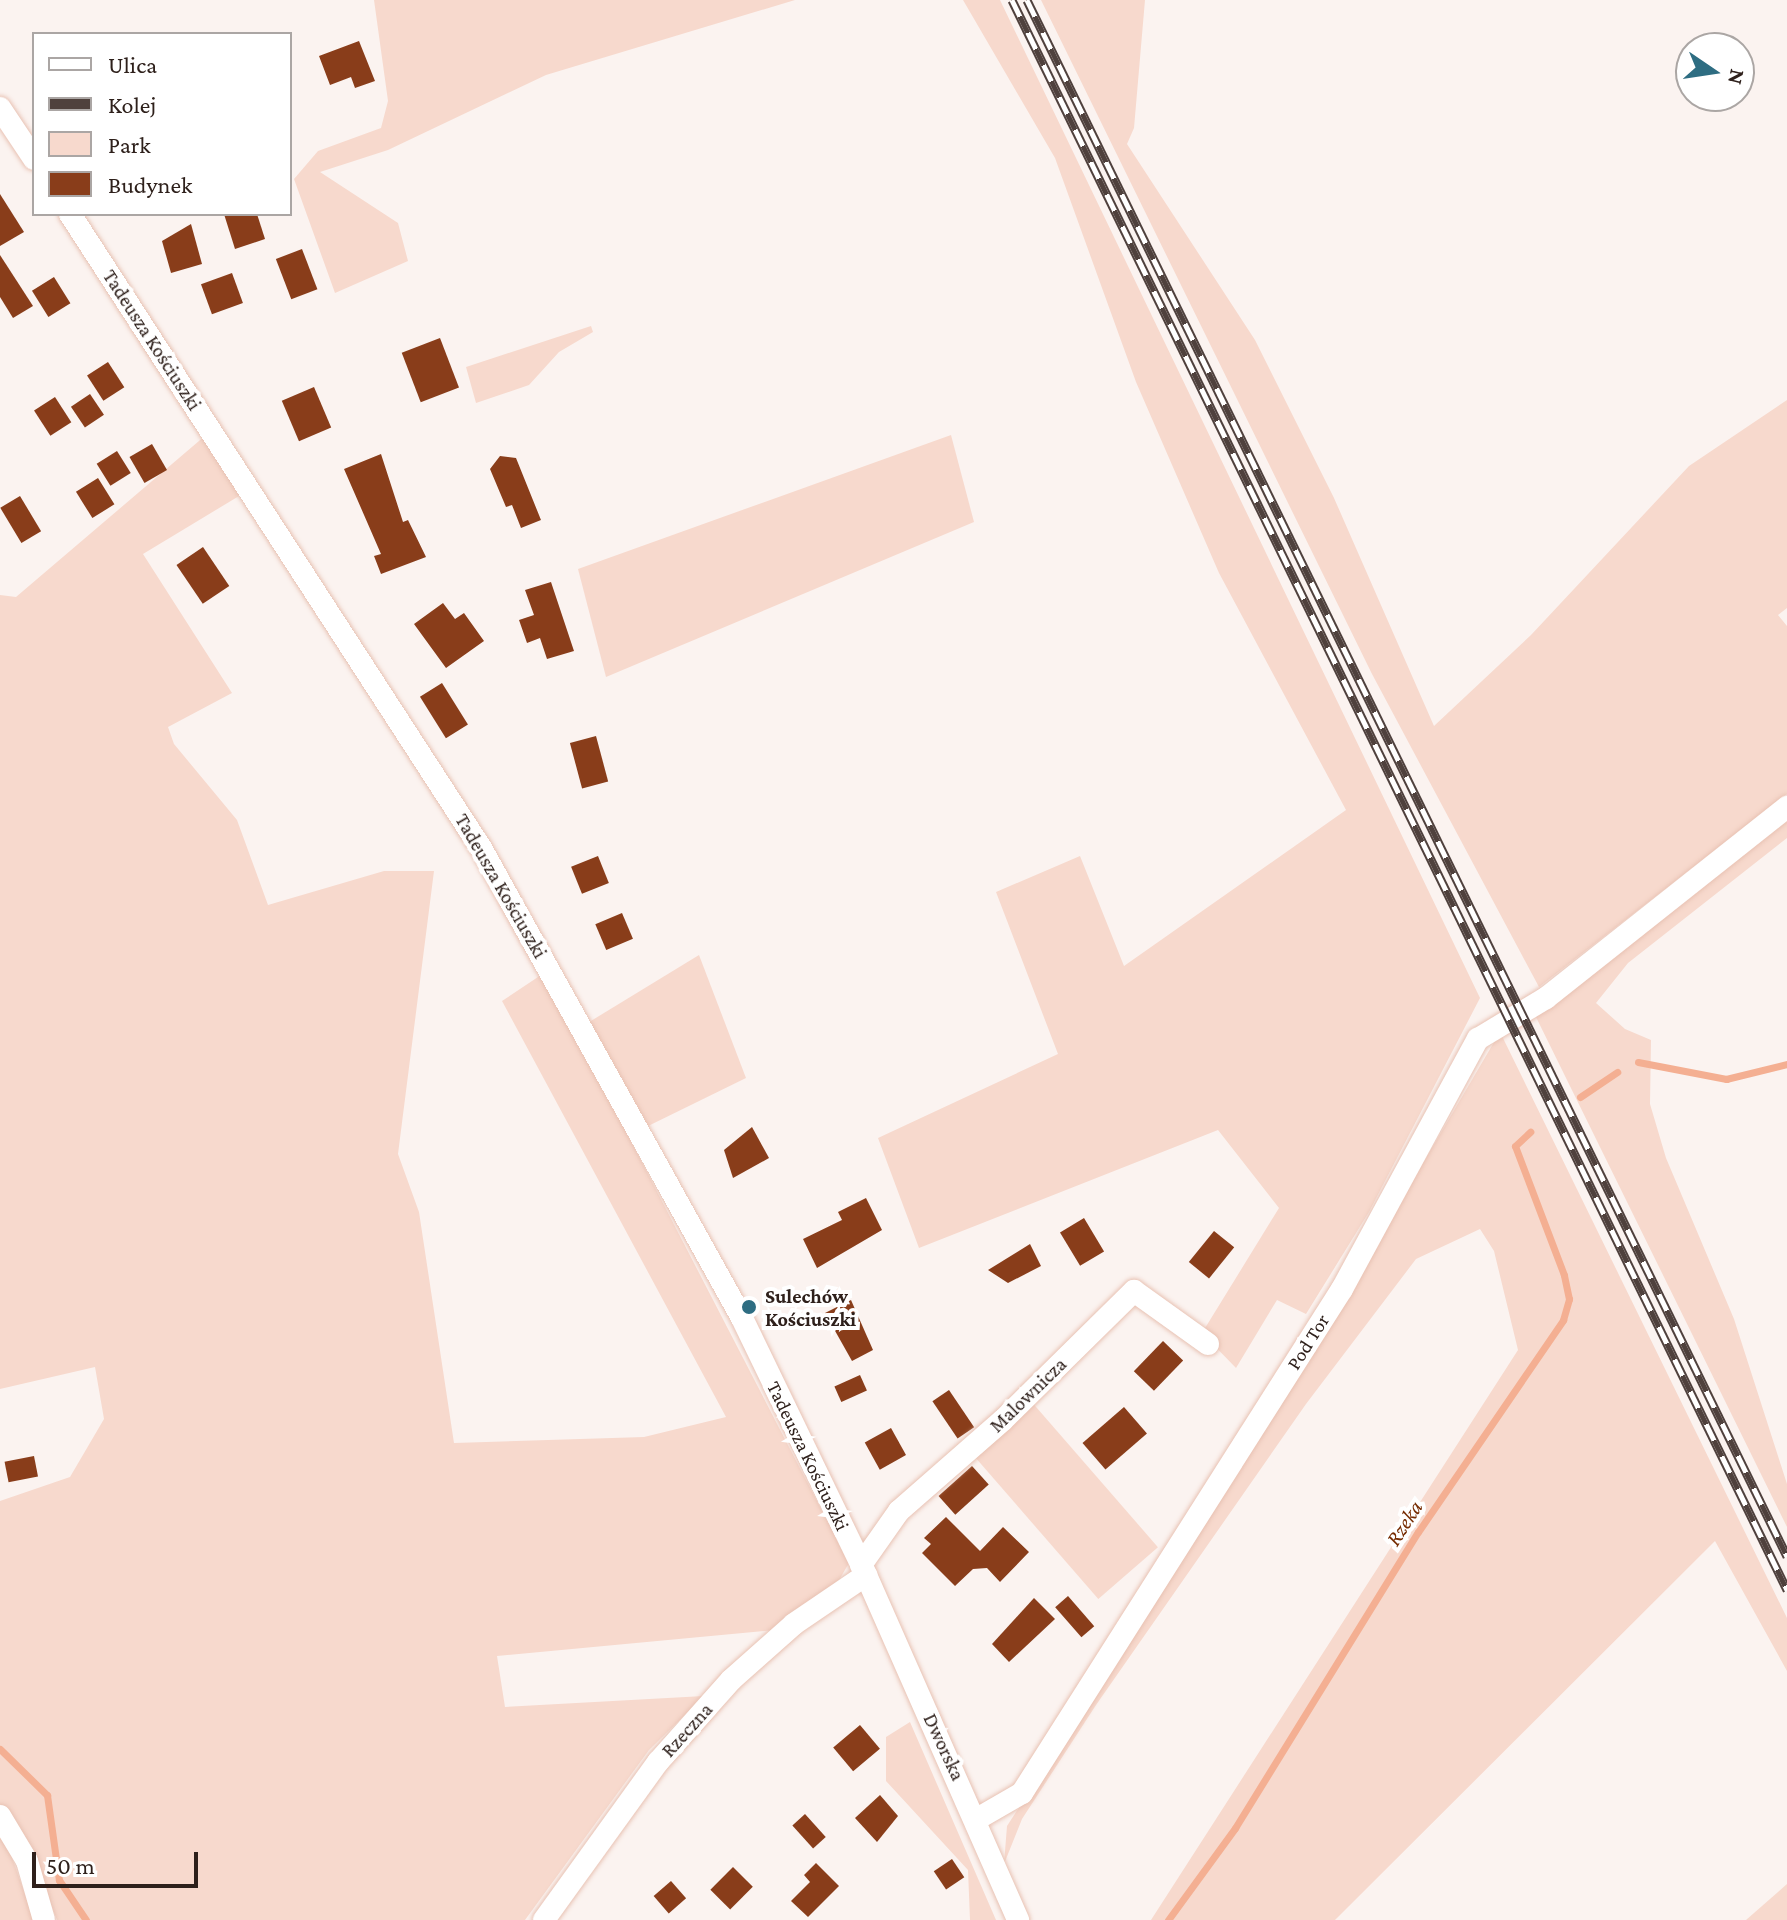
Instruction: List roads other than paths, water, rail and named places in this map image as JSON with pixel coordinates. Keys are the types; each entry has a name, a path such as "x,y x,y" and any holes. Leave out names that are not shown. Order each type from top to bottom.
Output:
{"street":[{"path":"3,120 32,156"},
{"name":"Tadeusza Kościuszki","path":"75,221 481,848 742,1318 863,1570"},
{"name":"Pod Tor","path":"977,1819 1022,1793 1342,1289 1478,1039 1546,998 1787,807"},
{"name":"Malownicza","path":"863,1570 899,1511 1003,1420 1134,1291 1208,1344"},
{"name":"Dworska","path":"863,1570 977,1819 1018,1920"},
{"name":"Rzeczna","path":"544,1920 658,1762 731,1680 794,1624 863,1570"},
{"path":"0,1816 27,1861 44,1920"}],"waterway":[{"name":"Rzeka","path":"1638,1062 1726,1079 1787,1064"},
{"name":"Rzeka","path":"1580,1097 1617,1072"},
{"name":"Rzeka","path":"1168,1920 1235,1828 1418,1532 1563,1320 1569,1299 1564,1275 1515,1146 1530,1132"},
{"path":"0,1749 47,1795 59,1880 86,1920"}],"railway":[{"path":"1012,0 1787,1590"},
{"path":"1027,0 1787,1556"}],"place":[{"name":"Sulechów Kościuszki","path":"749,1307"}]}
